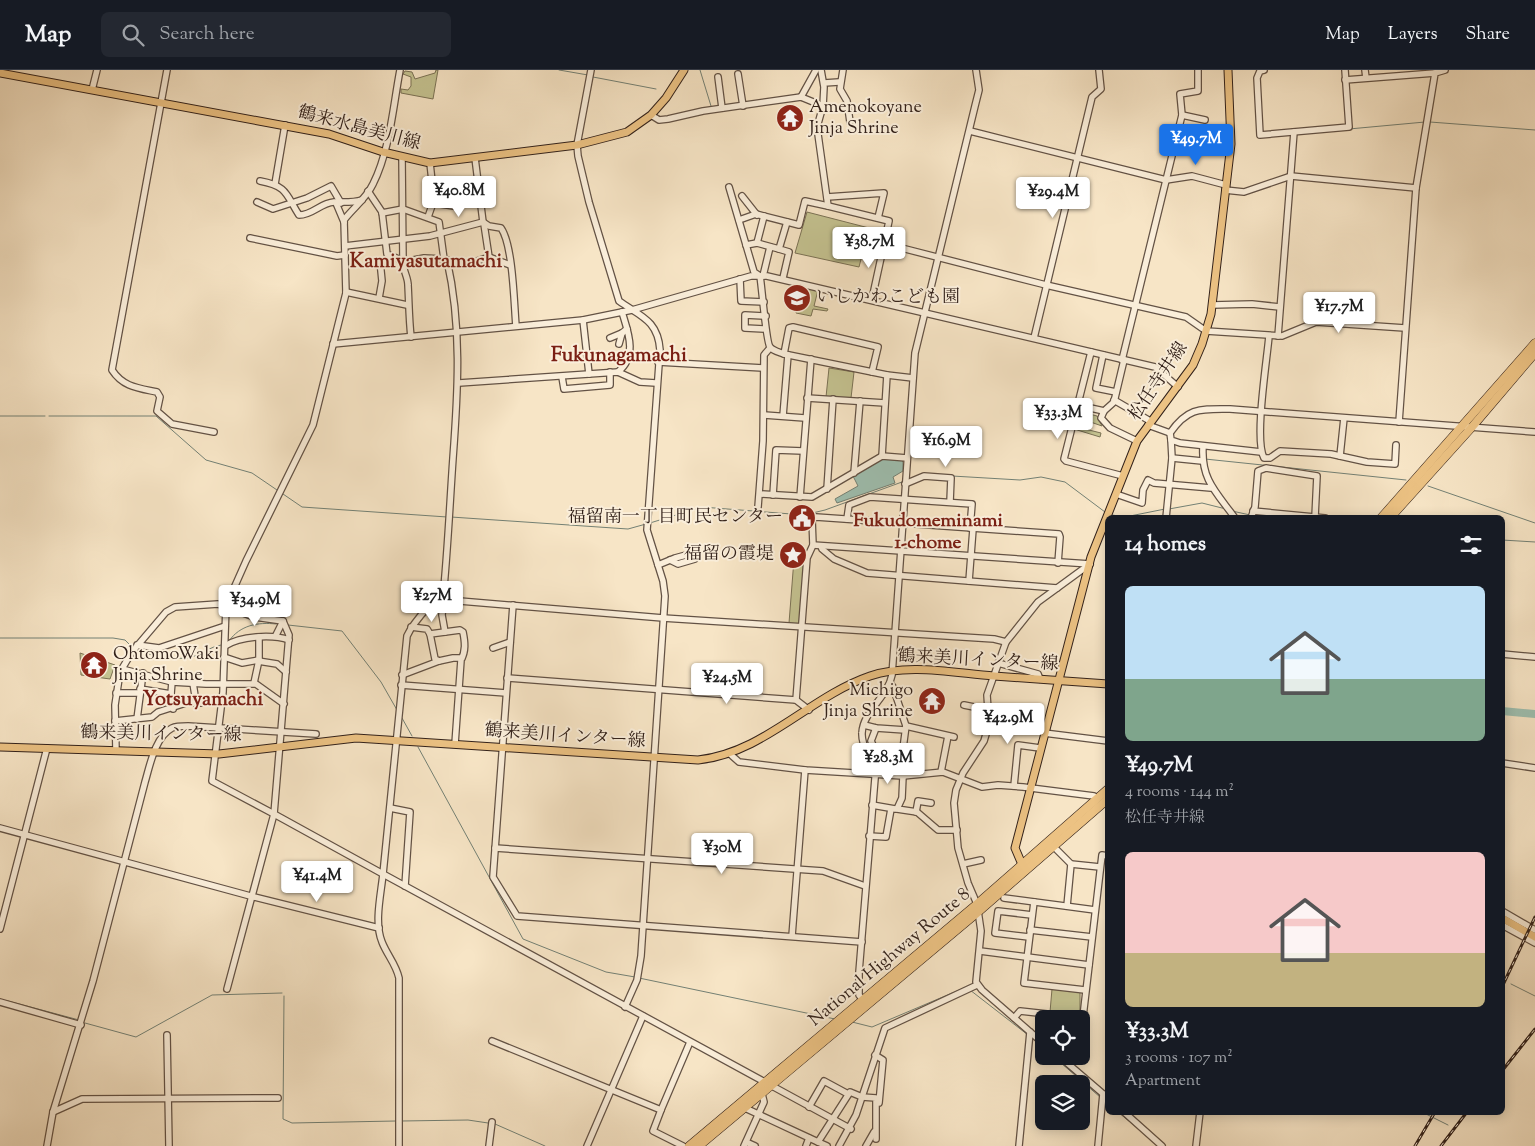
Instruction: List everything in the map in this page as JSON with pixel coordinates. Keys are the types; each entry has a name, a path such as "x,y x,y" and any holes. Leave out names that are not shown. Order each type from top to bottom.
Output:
{"highway":[{"path":"1384,515 1535,343"},
{"path":"1393,515 1472,427 1535,353"},
{"name":"National Highway Route 8","path":"689,1146 768,1085 839,1025 854,1016 977,913 1105,792"},
{"name":"National Highway Route 8","path":"839,1025 846,1014 977,904 1053,846 1105,802"},
{"name":"National Highway Route 8","path":"699,1146 762,1094 768,1085"}],"main road":[{"name":"鶴来水島美川線","path":"0,73 285,125 328,134 383,152 430,163 577,145 627,132 651,115 666,98 684,70"},
{"name":"松任寺井線","path":"1108,515 1137,440 1193,365 1206,330 1212,305 1231,144 1228,70"},
{"name":"松任寺井線","path":"1024,868 1015,848 1057,680 1090,564 1105,524"},
{"name":"鶴来美川インター線","path":"0,747 216,754 356,738 698,760 730,754 752,744 861,679 892,672 910,670 1105,684"},
{"path":"1505,920 1535,937"}],"street":[{"path":"92,90 97,70"},
{"path":"167,70 112,370 118,379 129,386 157,392 160,397 157,411 172,424 214,432"},
{"path":"344,222 368,192 378,170 400,70"},
{"path":"591,70 577,145 589,202 619,300 632,310 642,314 656,328 659,339 647,524 665,596 638,978 625,1007"},
{"path":"801,97 816,70"},
{"path":"821,70 823,106 816,127 828,206"},
{"path":"842,70 840,89 847,101 850,122"},
{"path":"874,774 862,740 864,725 890,683 892,672 915,354 979,90 976,70"},
{"path":"1034,338 1092,97 1101,89 1099,70"},
{"path":"1137,440 1110,428 1101,418 1104,411 1114,400 1116,392 1182,115 1180,94 1198,92 1198,70"},
{"path":"1264,70 1260,71 1257,78 1260,135 1349,127 1344,70"},
{"path":"1365,70 1366,78"},
{"path":"1380,70 1380,77"},
{"path":"1345,80 1435,73 1445,70"},
{"path":"1399,422 1416,188 1435,73"},
{"path":"738,74 743,106"},
{"path":"718,78 722,108"},
{"path":"812,80 840,82"},
{"path":"651,115 659,120 668,119 722,108 801,97 823,106"},
{"path":"1182,115 1205,120"},
{"path":"275,184 285,125"},
{"path":"970,131 1166,180 1192,176 1244,192 1291,176 1416,188"},
{"path":"1278,336 1294,132"},
{"path":"402,157 403,262 408,284 407,305 411,336"},
{"path":"475,158 489,257"},
{"path":"428,217 434,203 430,163"},
{"path":"260,181 280,187 294,203 298,214 305,215 312,213 320,207 362,200"},
{"path":"256,202 273,209 294,203 331,186 339,203 344,222 346,292 312,426 226,606 221,703 212,781 851,1129"},
{"path":"729,187 754,272 762,276"},
{"path":"368,192 382,213 385,240 390,256 403,262 424,258 446,260 465,265 489,257 510,265"},
{"path":"827,197 884,193 878,218"},
{"path":"742,196 757,215"},
{"path":"738,220 757,215 799,225 805,201 889,221 886,244 872,299"},
{"path":"434,203 460,207"},
{"path":"382,213 403,209 414,215 428,217 439,222 446,260 457,333 459,383 442,615 446,632"},
{"path":"757,243 764,216"},
{"path":"779,249 787,222"},
{"path":"345,246 441,233 484,223 501,228 505,233 510,265 516,326"},
{"path":"250,238 337,256 345,255"},
{"path":"746,245 757,243 789,252 783,278"},
{"path":"886,244 1046,285 1136,304 1186,317 1206,330 1288,336 1316,322 1405,328"},
{"path":"770,247 762,276 766,316 766,341 770,348 786,354 887,375 912,378"},
{"path":"379,298 382,281 380,262 386,261 390,256"},
{"path":"333,344 584,320 632,310 740,279 762,276 783,278 1155,367 1178,387"},
{"path":"740,279 741,301 764,302"},
{"path":"346,292 407,305"},
{"path":"1212,305 1252,304 1280,307"},
{"path":"618,372 624,367 631,349 624,331 622,312"},
{"path":"766,316 745,315 745,328 766,329"},
{"path":"584,320 589,374"},
{"path":"783,416 789,328 793,327 878,347 872,372"},
{"path":"610,338 624,331"},
{"path":"619,344 624,331"},
{"path":"1268,336 1262,411 1261,452 1264,458 1270,458 1280,451 1340,456 1395,464 1396,445"},
{"path":"758,508 764,414 763,368 764,355 770,348"},
{"path":"1091,352 1064,459 1123,476"},
{"path":"1103,356 1096,388 1116,392"},
{"path":"800,496 811,359"},
{"path":"658,362 763,368"},
{"path":"459,383 610,372 618,372 640,382 656,383"},
{"path":"562,377 564,389 610,385 610,372"},
{"path":"882,456 887,375"},
{"path":"807,398 885,404"},
{"path":"827,489 833,399"},
{"path":"1114,400 1149,423 1170,433"},
{"path":"854,473 860,401"},
{"path":"1077,406 1104,411"},
{"path":"1167,512 1172,458 1170,433 1180,418 1198,411 1262,411 1535,432"},
{"path":"764,414 805,418"},
{"path":"1340,456 1344,418"},
{"path":"1171,440 1203,447 1261,452"},
{"path":"1203,447 1202,461 1211,488 1233,515"},
{"path":"773,495 776,450 803,452"},
{"path":"760,494 812,497 882,456 907,458"},
{"path":"1172,458 1202,461"},
{"path":"1273,515 1252,514 1258,471 1266,468 1317,476 1315,515"},
{"path":"905,482 924,476 951,478 950,502"},
{"path":"1116,494 1142,503 1143,490 1148,480 1211,488"},
{"path":"847,519 849,505 870,497 972,504 969,581"},
{"path":"796,700 807,558 813,545 812,519 816,517 1059,534 1058,563"},
{"path":"813,545 1090,564"},
{"path":"821,546 834,559 867,573 1058,588"},
{"path":"658,566 696,552"},
{"path":"975,987 981,932 977,904 963,864 957,830 954,803 960,778 984,741 989,724 987,695 1006,642 1038,602 1090,564"},
{"path":"399,1146 399,978 396,966 381,941 379,928 383,874 405,646 411,627 444,587"},
{"path":"436,599 663,618 994,639 1006,642"},
{"path":"116,751 116,693 122,669 135,648 157,620 175,607 192,604 226,606 254,617 282,621"},
{"path":"513,606 494,877 517,916 862,942"},
{"path":"276,635 282,621"},
{"path":"227,989 254,897 274,814 289,640 289,635 282,621"},
{"path":"135,648 159,648 225,626"},
{"path":"411,627 427,629 430,634 433,654 439,661"},
{"path":"430,634 460,630 463,632 465,650 462,658 455,744"},
{"path":"225,643 234,639 276,635 289,640"},
{"path":"254,683 259,637"},
{"path":"493,648 510,642"},
{"path":"1505,654 1535,657"},
{"path":"224,657 242,663 258,660 277,664 286,672"},
{"path":"402,675 439,661 462,658"},
{"path":"998,663 1038,674 1040,679"},
{"path":"122,669 172,682 254,683 284,704"},
{"path":"137,719 142,673"},
{"path":"507,678 796,700 809,710"},
{"path":"172,682 173,709"},
{"path":"193,683 196,702"},
{"path":"869,836 886,837 894,809 902,798 902,756 905,728 890,683"},
{"path":"401,685 506,693"},
{"path":"116,693 140,691 171,694"},
{"path":"115,720 152,718 158,712 196,702 221,703"},
{"path":"964,705 989,710"},
{"path":"864,725 876,728 905,728 951,736 941,772"},
{"path":"47,1146 53,1112 81,1025 154,753 163,738 173,727 188,726 316,734"},
{"path":"863,1000 859,995 865,886 877,754 871,741 876,728"},
{"path":"1044,734 1105,741"},
{"path":"1014,786 1018,745 1040,748"},
{"path":"0,929 47,748"},
{"path":"730,754 739,762 805,770 903,776 941,772 982,787 1014,786 1094,796"},
{"path":"1505,764 1535,768"},
{"path":"792,936 805,770"},
{"path":"916,812 918,801 931,803"},
{"path":"872,805 916,812 938,830 957,830"},
{"path":"390,808 410,812 405,886"},
{"path":"0,828 124,860 254,897 379,928"},
{"path":"1053,846 1071,864 1100,867"},
{"path":"495,848 797,870 835,874 865,886"},
{"path":"1084,1010 1100,867 1102,856 1105,856"},
{"path":"963,864 981,860"},
{"path":"1067,906 1071,864"},
{"path":"1004,898 1095,910"},
{"path":"1034,902 1024,983 1085,990"},
{"path":"1029,937 995,934 998,911 1032,914"},
{"path":"1505,913 1535,930"},
{"path":"1505,927 1535,943"},
{"path":"1030,930 1092,936"},
{"path":"980,952 1089,965"},
{"path":"839,1146 851,1129 875,1055 888,1026 975,987"},
{"path":"975,987 1014,1018 1035,1038"},
{"path":"0,1002 81,1025"},
{"path":"1014,1018 1020,1012 1035,1014"},
{"path":"587,1146 643,1016"},
{"path":"168,1035 169,1146"},
{"path":"1019,1146 1030,1035"},
{"path":"492,1042 661,1110"},
{"path":"683,1146 653,1131 690,1042"},
{"path":"866,1146 876,1126 883,1060 875,1055"},
{"path":"1068,1065 1104,1098 1098,1146"},
{"path":"809,1107 824,1081 848,1094 850,1092 862,1097 876,1098 876,1139"},
{"path":"755,1146 745,1144 764,1102 762,1094"},
{"path":"818,1142 848,1094"},
{"path":"53,1112 82,1099 278,1098"},
{"path":"745,1108 757,1116 827,1146"},
{"path":"1127,1115 1162,1146"},
{"path":"1196,1146 1200,1115"},
{"path":"489,1146 492,1124"},
{"path":"806,1146 809,1138"}],"shaded area":[{"path":"438,70 433,99 401,93 401,89 408,90 411,86 411,77 403,74 405,71 412,72 415,79 435,73"},
{"path":"807,212 869,228 859,267 795,253"},
{"path":"802,286 818,290 814,306 828,309 827,311 813,309 811,316 796,313"},
{"path":"829,368 854,372 851,398 826,397"},
{"path":"1078,411 1097,416 1102,426 1079,418 1077,427 1101,433 1100,437 1074,429"},
{"path":"880,459 901,460 903,462 903,471 893,477 895,483 837,503 835,499 858,486 853,476"},
{"path":"794,559 805,560 800,624 789,623"},
{"path":"80,653 115,665 110,679 81,675"},
{"path":"1052,989 1080,992 1080,1010 1050,1010"}],"waterway":[{"path":"559,70 588,75"},
{"path":"700,70 711,106"},
{"path":"593,77 656,89"},
{"path":"1349,129 1425,122"},
{"path":"1430,122 1535,130"},
{"path":"0,416 45,416"},
{"path":"49,416 156,416 206,460 252,473 277,490"},
{"path":"1205,459 1406,480"},
{"path":"952,476 1020,480 1041,477 1065,482 1105,512"},
{"path":"650,523 702,507 804,515 825,510 902,482"},
{"path":"1428,486 1535,523"},
{"path":"283,494 302,507 447,517"},
{"path":"1169,509 1202,503 1226,509"},
{"path":"1135,515 1165,509"},
{"path":"1232,511 1250,515"},
{"path":"451,517 628,529 646,524"},
{"path":"1505,540 1535,542"},
{"path":"229,641 238,631 244,628 256,624 276,624"},
{"path":"288,625 342,631 381,682 397,710"},
{"path":"0,638 113,638 125,640 133,648"},
{"path":"137,650 164,657 187,658 221,645"},
{"path":"1505,711 1535,714"},
{"path":"402,718 412,736"},
{"path":"418,747 523,939 606,972 635,977"},
{"path":"639,978 835,1019"},
{"path":"1511,984 1535,996"},
{"path":"852,1022 872,1027 964,988"},
{"path":"970,990 1028,1035"},
{"path":"85,1023 136,1037 212,995 282,993"},
{"path":"284,996 283,1119 292,1123 396,1121"},
{"path":"8,1001 79,1020"},
{"path":"1031,1037 1035,1040"},
{"path":"1063,1065 1100,1097"},
{"path":"1122,1115 1147,1136"},
{"path":"1428,1115 1448,1125"},
{"path":"402,1121 468,1120 488,1123"},
{"path":"495,1124 545,1146"}],"railway":[{"path":"1505,981 1535,917"},
{"path":"1505,1067 1535,1029"},
{"path":"1415,1146 1433,1115"},
{"path":"1441,1146 1465,1115"}],"place":[{"name":"Amenokoyane Jinja Shrine","path":"790,118"},
{"name":"いしかわこども園","path":"797,298"},
{"name":"福留南一丁目町民センター","path":"802,518"},
{"name":"福留の霞堤","path":"793,555"},
{"name":"OhtomoWaki Jinja Shrine","path":"94,665"},
{"name":"Michigo Jinja Shrine","path":"932,701"}],"district":[{"name":"Kamiyasutamachi","path":"426,262"},
{"name":"Fukunagamachi","path":"619,356"},
{"name":"Fukudomeminami 1-chome","path":"928,532"},
{"name":"Yotsuyamachi","path":"203,700"}]}
